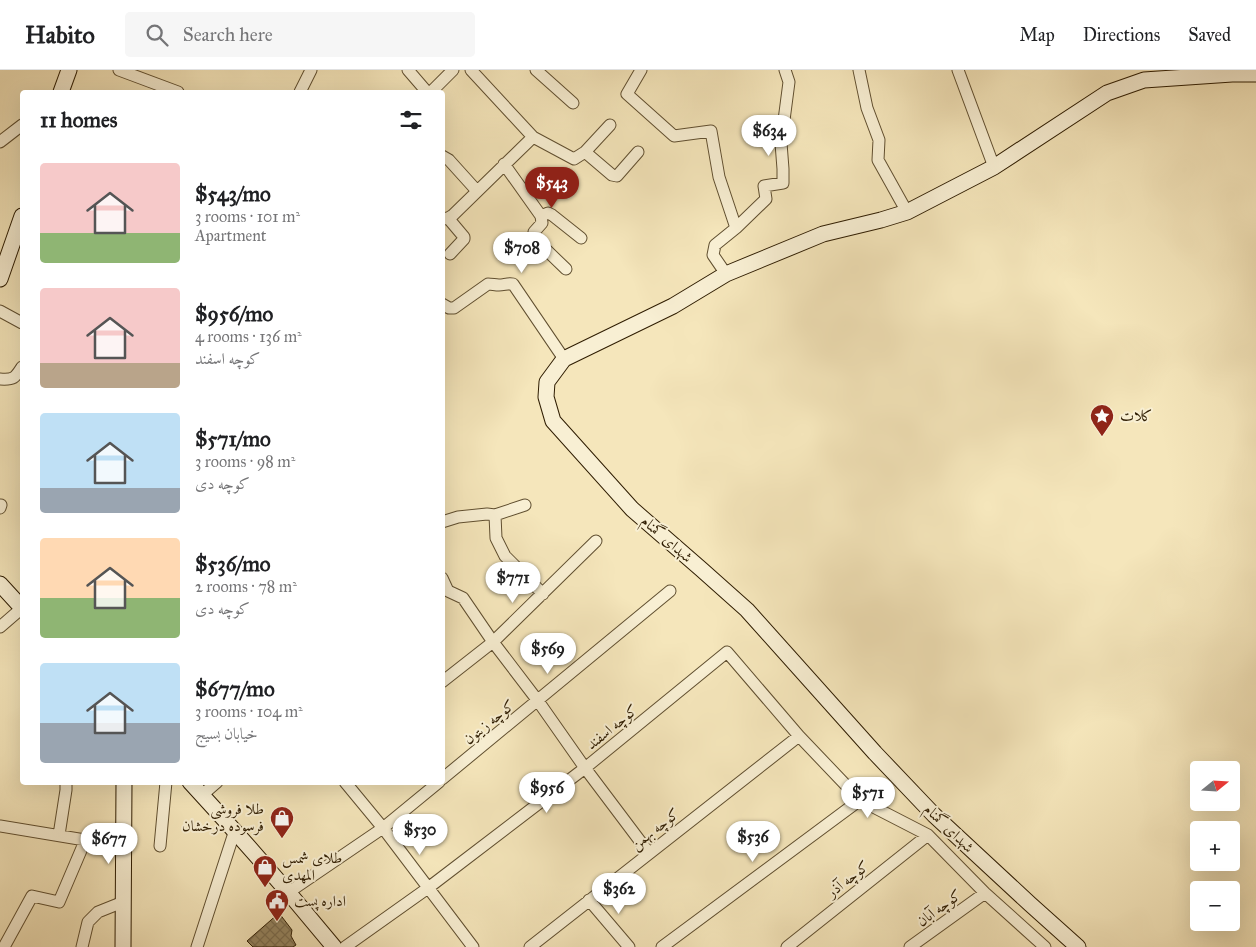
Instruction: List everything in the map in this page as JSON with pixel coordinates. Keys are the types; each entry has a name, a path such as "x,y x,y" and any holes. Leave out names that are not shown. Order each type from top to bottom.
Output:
{"street":[{"path":"63,90 66,70"},
{"path":"119,70 173,90"},
{"path":"301,90 311,70"},
{"path":"408,70 427,90"},
{"path":"431,90 453,70"},
{"path":"471,70 533,137 574,159 585,152 610,125"},
{"path":"536,70 573,103"},
{"path":"641,70 627,94 674,136 711,131 719,177 736,228"},
{"path":"726,274 713,255 715,245 766,199 764,186 783,183 781,143 789,82 785,70"},
{"path":"859,70 866,108 879,140 878,160 907,212"},
{"path":"958,70 994,166"},
{"name":"شهدای گمنام","path":"1078,947 934,815 876,754 746,610 702,569 632,509 553,421 546,396 547,382 564,359 673,306 726,274 822,234 907,212 994,166 1107,93 1143,75 1256,74"},
{"path":"0,142 20,127"},
{"path":"450,254 464,237 445,219 533,137"},
{"path":"585,152 612,175 617,176 638,152"},
{"path":"445,158 477,191"},
{"path":"504,164 541,216 542,223 534,232 535,237 566,269"},
{"path":"541,216 548,213 552,215 581,238"},
{"path":"0,279 20,222"},
{"path":"445,306 454,308 488,284 497,286 513,284 564,359"},
{"path":"0,311 20,322"},
{"path":"0,379 10,380 16,377 20,370"},
{"path":"445,521 458,517 487,514 495,516 525,505"},
{"path":"495,516 496,538 505,556 543,594"},
{"path":"445,680 493,642 596,541"},
{"path":"0,584 20,606"},
{"name":"کوچه زیتون","path":"445,778 670,591"},
{"path":"445,593 463,598 493,642 649,853"},
{"path":"0,627 20,610"},
{"name":"کوچه اسفند","path":"345,947 428,888 585,768 727,652 799,736"},
{"path":"799,736 860,800 928,836 1039,945"},
{"name":"کوچه بهمن","path":"530,947 799,736"},
{"path":"59,835 66,785"},
{"path":"123,947 125,785"},
{"path":"160,846 166,785"},
{"path":"193,785 235,830 334,947"},
{"path":"202,795 214,785"},
{"path":"347,785 383,828 473,947"},
{"path":"289,892 383,828 435,785"},
{"path":"662,947 860,800"},
{"path":"0,826 104,844"},
{"path":"197,947 235,830"},
{"name":"کوچه آذر","path":"787,947 928,836"},
{"path":"4,947 32,896 58,902 85,841"},
{"name":"کوچه آبان","path":"910,947 985,893"},
{"path":"589,900 629,947"},
{"path":"82,947 88,922 98,912 123,902"}],"building":[{"name":"اداره پست","path":"279,913 292,930 291,936 296,945 293,947 253,947 247,941"}],"place":[{"name":"کلات","path":"1102,437"},
{"name":"طلا فروشی فرسوده درخشان","path":"282,839"},
{"name":"طلای شمس المهدی","path":"265,888"},
{"name":"اداره پست","path":"277,922"}]}
